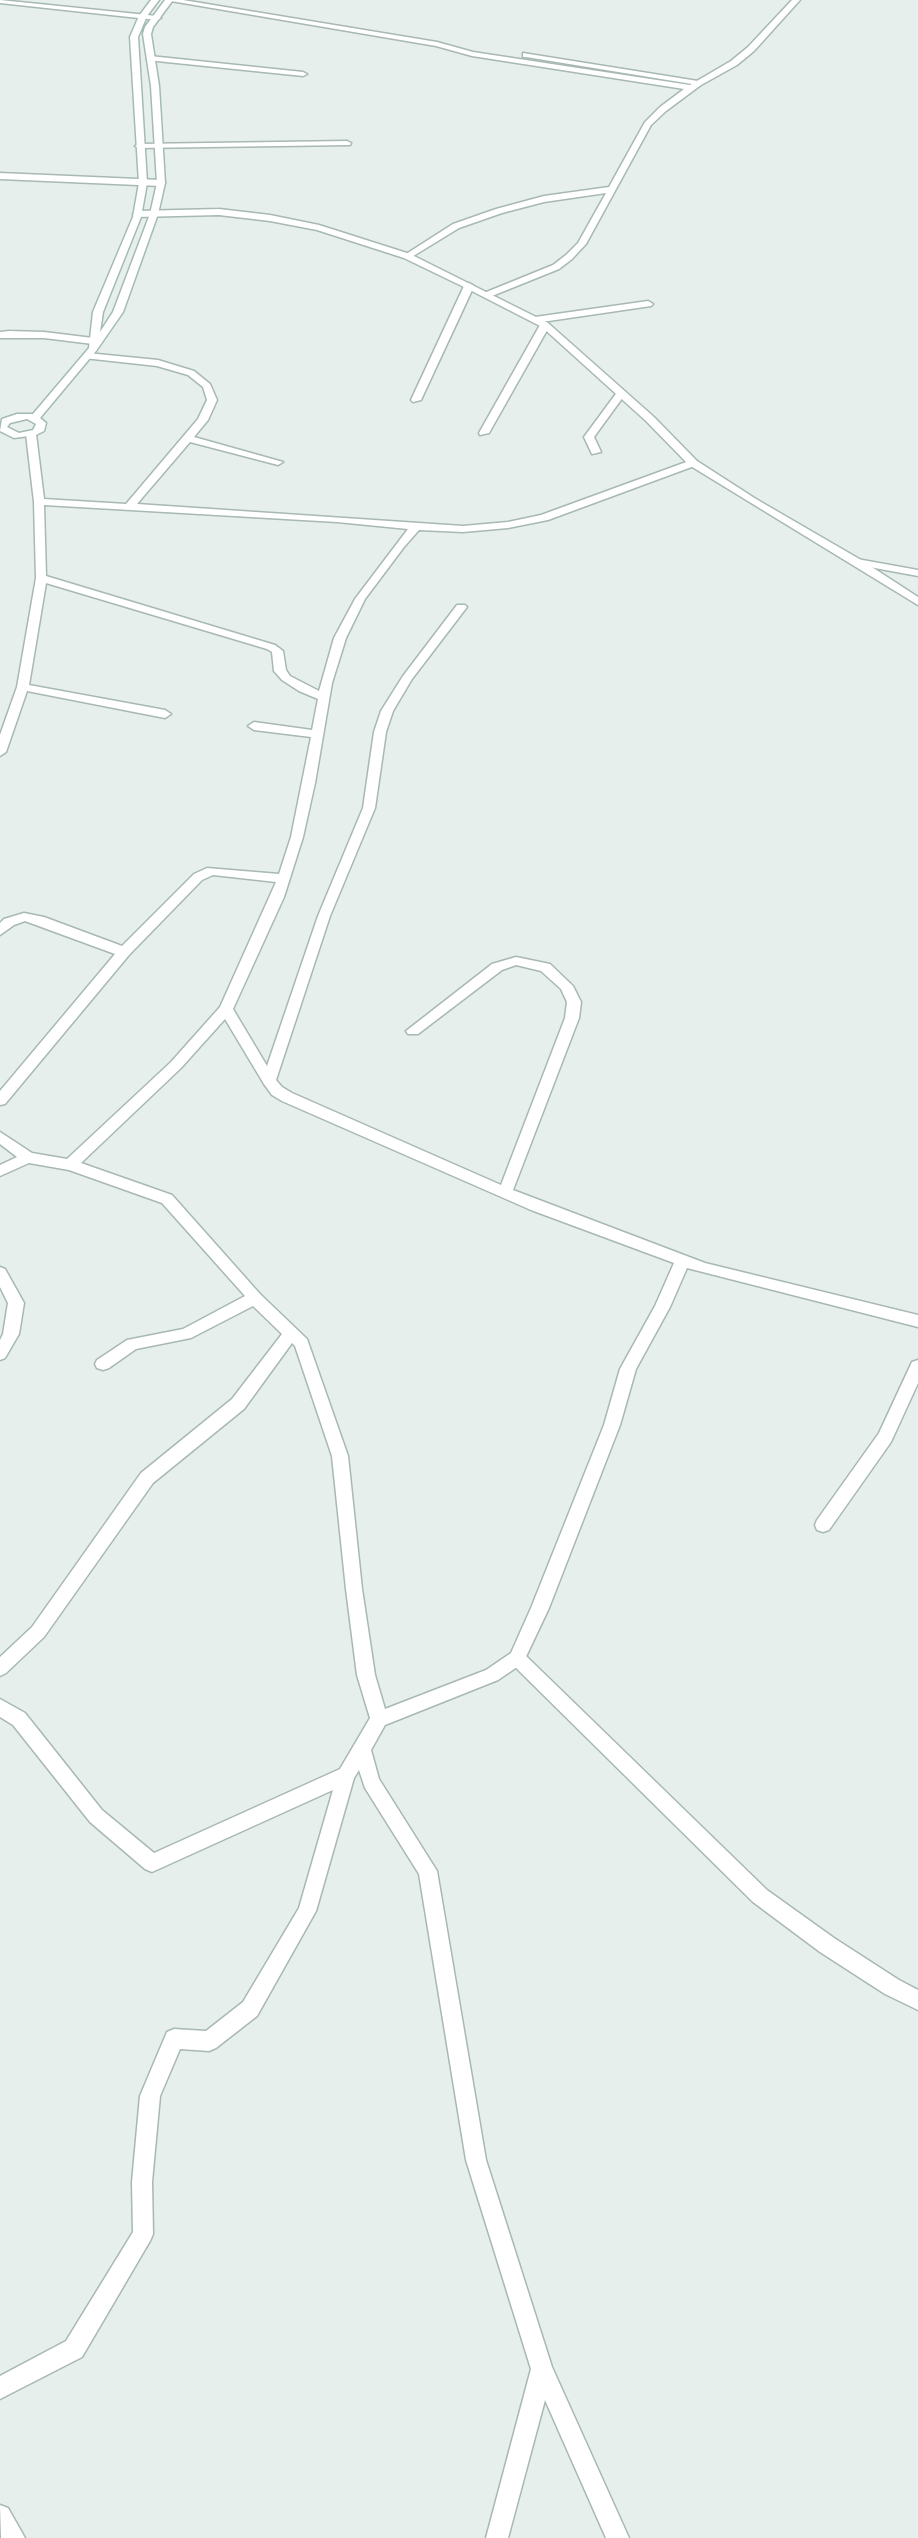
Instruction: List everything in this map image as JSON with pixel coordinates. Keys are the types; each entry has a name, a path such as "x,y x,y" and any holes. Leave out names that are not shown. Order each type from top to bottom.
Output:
{"street":[{"path":"91,348 98,312 137,214 143,183 138,146 134,37 142,16 155,0"},
{"path":"35,418 118,312 154,214 161,183 155,86 147,34 149,27 169,0 437,44 472,54 695,86"},
{"path":"487,295 556,267 569,258 582,244 648,124 663,109 695,86 734,63 751,49 796,0"},
{"path":"0,1 157,18"},
{"path":"128,25 149,27"},
{"path":"526,55 695,86"},
{"path":"150,58 303,74"},
{"path":"138,146 347,143"},
{"path":"0,176 161,183"},
{"path":"407,256 456,226 499,211 544,200 613,189"},
{"path":"137,214 219,212 270,218 362,240 407,256 469,286 545,325 621,393 693,463 752,502 857,562 918,602"},
{"path":"416,400 469,286"},
{"path":"535,320 648,304"},
{"path":"484,433 545,325"},
{"path":"0,335 35,335 158,363 191,373 208,386 212,400 203,420 129,507"},
{"path":"596,452 591,445 589,437 621,393"},
{"path":"17,417 35,418 42,426 31,434 12,435 4,430 2,424 17,417"},
{"path":"0,752 23,687 41,578 39,502 31,434"},
{"path":"188,438 278,462"},
{"path":"39,502 337,519 416,527 463,529 508,525 544,518 693,463"},
{"path":"70,1165 119,1116 176,1065 226,1009 284,879 297,837 323,697 340,638 360,599 400,545 416,527"},
{"path":"857,562 918,573"},
{"path":"41,578 271,648 276,651 280,671 286,678 303,689 323,697"},
{"path":"269,1081 324,916 369,808 380,732 387,711 407,678 461,607"},
{"path":"23,687 165,714"},
{"path":"254,726 317,734"},
{"path":"0,1100 124,952 198,877 211,871 284,879"},
{"path":"0,931 8,922 24,917 39,920 124,952"},
{"path":"413,1031 497,967 516,961 545,967 566,986 574,1002 572,1018 505,1193"},
{"path":"226,1009 269,1081 277,1091 287,1097 536,1206 703,1268 917,1320"},
{"path":"0,1137 28,1158 70,1165 167,1199 255,1298 302,1343 340,1456 354,1589 366,1675 379,1719"},
{"path":"0,1171 28,1158"},
{"path":"0,2388 74,2349 142,2234 142,2182 150,2096 174,2040 209,2041 250,2009 307,1911 346,1774 379,1719 492,1675 517,1658 540,1608 612,1425 628,1369 662,1307 683,1260"},
{"path":"0,1273 16,1304 11,1334 0,1354"},
{"path":"103,1364 132,1344 186,1334 255,1298"},
{"path":"0,1668 38,1632 147,1478 238,1404 292,1332"},
{"path":"823,1525 885,1438 918,1366"},
{"path":"517,1658 760,1896 827,1945 892,1987 918,2000"},
{"path":"0,1707 19,1719 96,1816 152,1863 346,1774"},
{"path":"362,1750 371,1782 428,1871 476,2160 542,2369 618,2538"},
{"path":"497,2538 542,2369"},
{"path":"0,2516 14,2538"}]}
